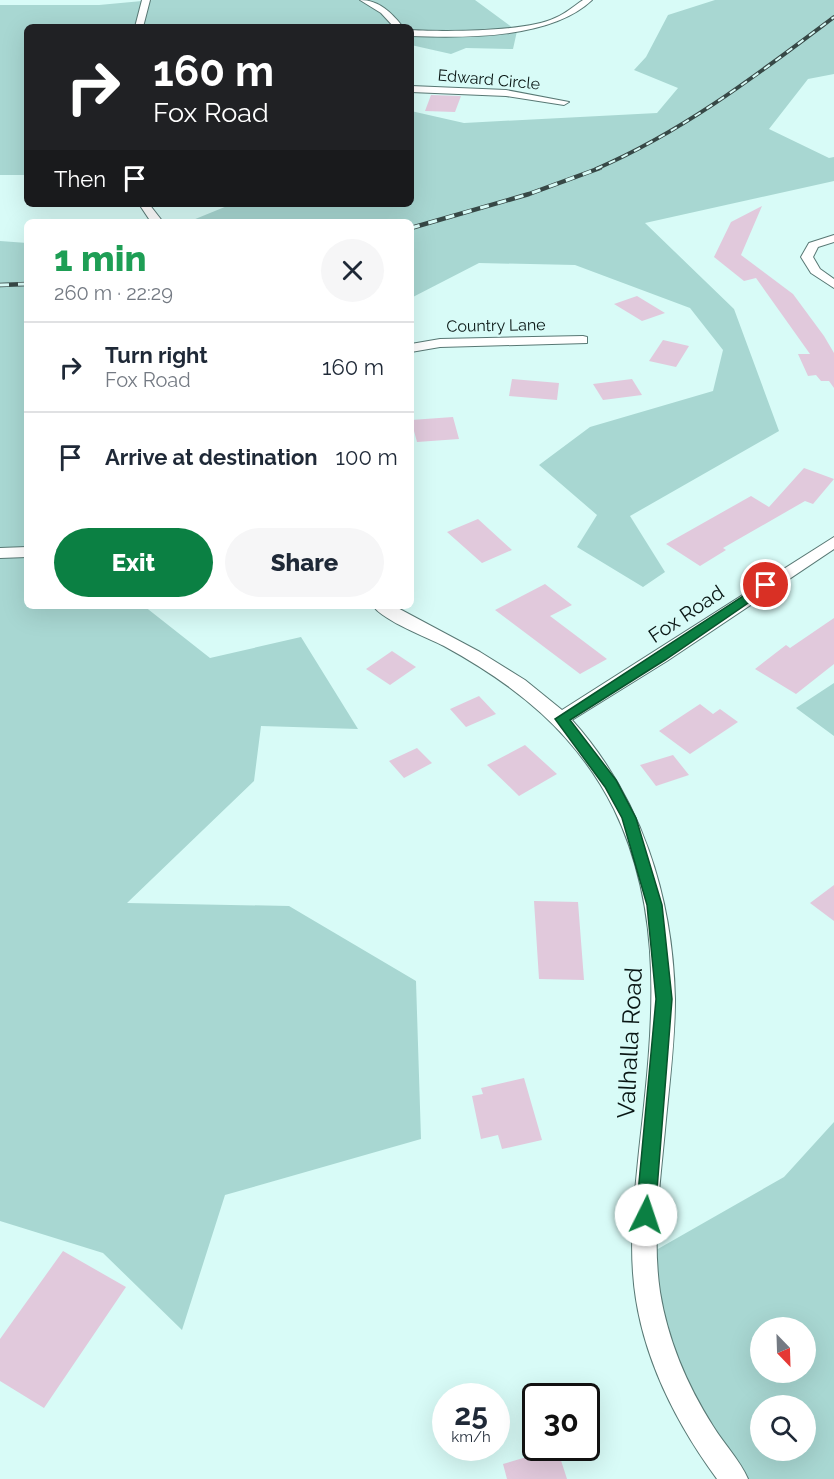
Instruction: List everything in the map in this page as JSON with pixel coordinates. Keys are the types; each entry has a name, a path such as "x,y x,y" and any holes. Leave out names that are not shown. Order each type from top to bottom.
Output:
{"street":[{"path":"140,24 146,0"},
{"path":"364,0 384,12 396,24"},
{"path":"414,33 450,35 538,26 558,20 588,0"},
{"name":"Edward Circle","path":"414,89 506,93 564,102"},
{"path":"834,238 813,245 807,257 815,271 834,284"},
{"name":"Country Lane","path":"414,347 440,343 583,340"},
{"name":"Fox Road","path":"561,719 660,657 834,542"},
{"path":"0,553 24,552"},
{"name":"Valhalla Road","path":"386,609 525,688 561,719 611,784 629,818 654,905 664,999 644,1243 648,1296 659,1341 676,1387 700,1433 734,1479"}],"shaded area":[{"path":"153,0 475,0 517,31 513,49 466,48 451,54 414,46 414,24 24,24 24,175 0,175 0,5 99,5"},
{"path":"715,0 834,0 834,74 808,79 769,129 829,158 834,157 834,181 645,223 734,309 779,431 630,516 665,572 643,587 577,547 597,515 539,465 590,427 713,391 723,350 690,308 575,265 479,263 414,296 414,219 195,219 225,207 414,207 414,112 464,123 657,113 678,88 634,70 646,57 668,15"},
{"path":"0,241 24,243 24,609 148,609 210,658 301,637 358,729 261,726 254,781 127,903 289,906 416,981 421,1139 225,1195 182,1330 103,1253 0,1221"},
{"path":"834,683 834,736 796,708"},
{"path":"834,1122 834,1479 733,1479 699,1444 635,1262 784,1177"}],"building":[{"path":"431,95 461,96 455,112 425,111"},
{"path":"762,206 741,255 793,294 824,336 834,353 834,388 829,381 821,381 816,375 808,376 798,354 810,354 756,278 744,281 714,257 731,222"},
{"path":"637,296 665,313 642,321 614,304"},
{"path":"663,340 689,346 676,367 649,361"},
{"path":"512,379 559,383 557,400 509,396"},
{"path":"632,379 642,395 603,400 593,384"},
{"path":"453,417 459,439 417,442 414,420"},
{"path":"804,468 834,479 813,504 805,501 723,548 726,550 700,566 666,544 751,496 769,507"},
{"path":"478,519 512,550 482,563 447,532"},
{"path":"545,584 572,605 550,616 607,659 580,674 495,610"},
{"path":"834,618 834,664 796,694 755,669 786,645 790,648"},
{"path":"392,651 416,667 390,685 366,669"},
{"path":"479,696 496,714 466,727 450,709"},
{"path":"700,704 713,714 720,709 738,722 690,754 659,731"},
{"path":"525,745 557,774 519,796 487,765"},
{"path":"417,748 432,763 404,778 389,761"},
{"path":"673,755 689,775 656,786 640,765"},
{"path":"834,885 834,921 810,903"},
{"path":"534,901 578,902 584,980 539,979"},
{"path":"524,1078 542,1140 502,1149 498,1135 481,1139 472,1096 483,1094 481,1088"},
{"path":"63,1251 126,1287 44,1408 0,1381 0,1339"},
{"path":"522,1458 522,1461 561,1461 567,1479 507,1479 503,1464"}],"railway":[{"path":"596,169 660,137 720,100 834,17"},
{"path":"414,227 529,194 600,168"},
{"path":"0,285 24,284"}],"route":[{"path":"646,1215 664,999 661,948 654,905 638,842 629,818 611,784 589,752 561,719 660,657 766,585"}]}
